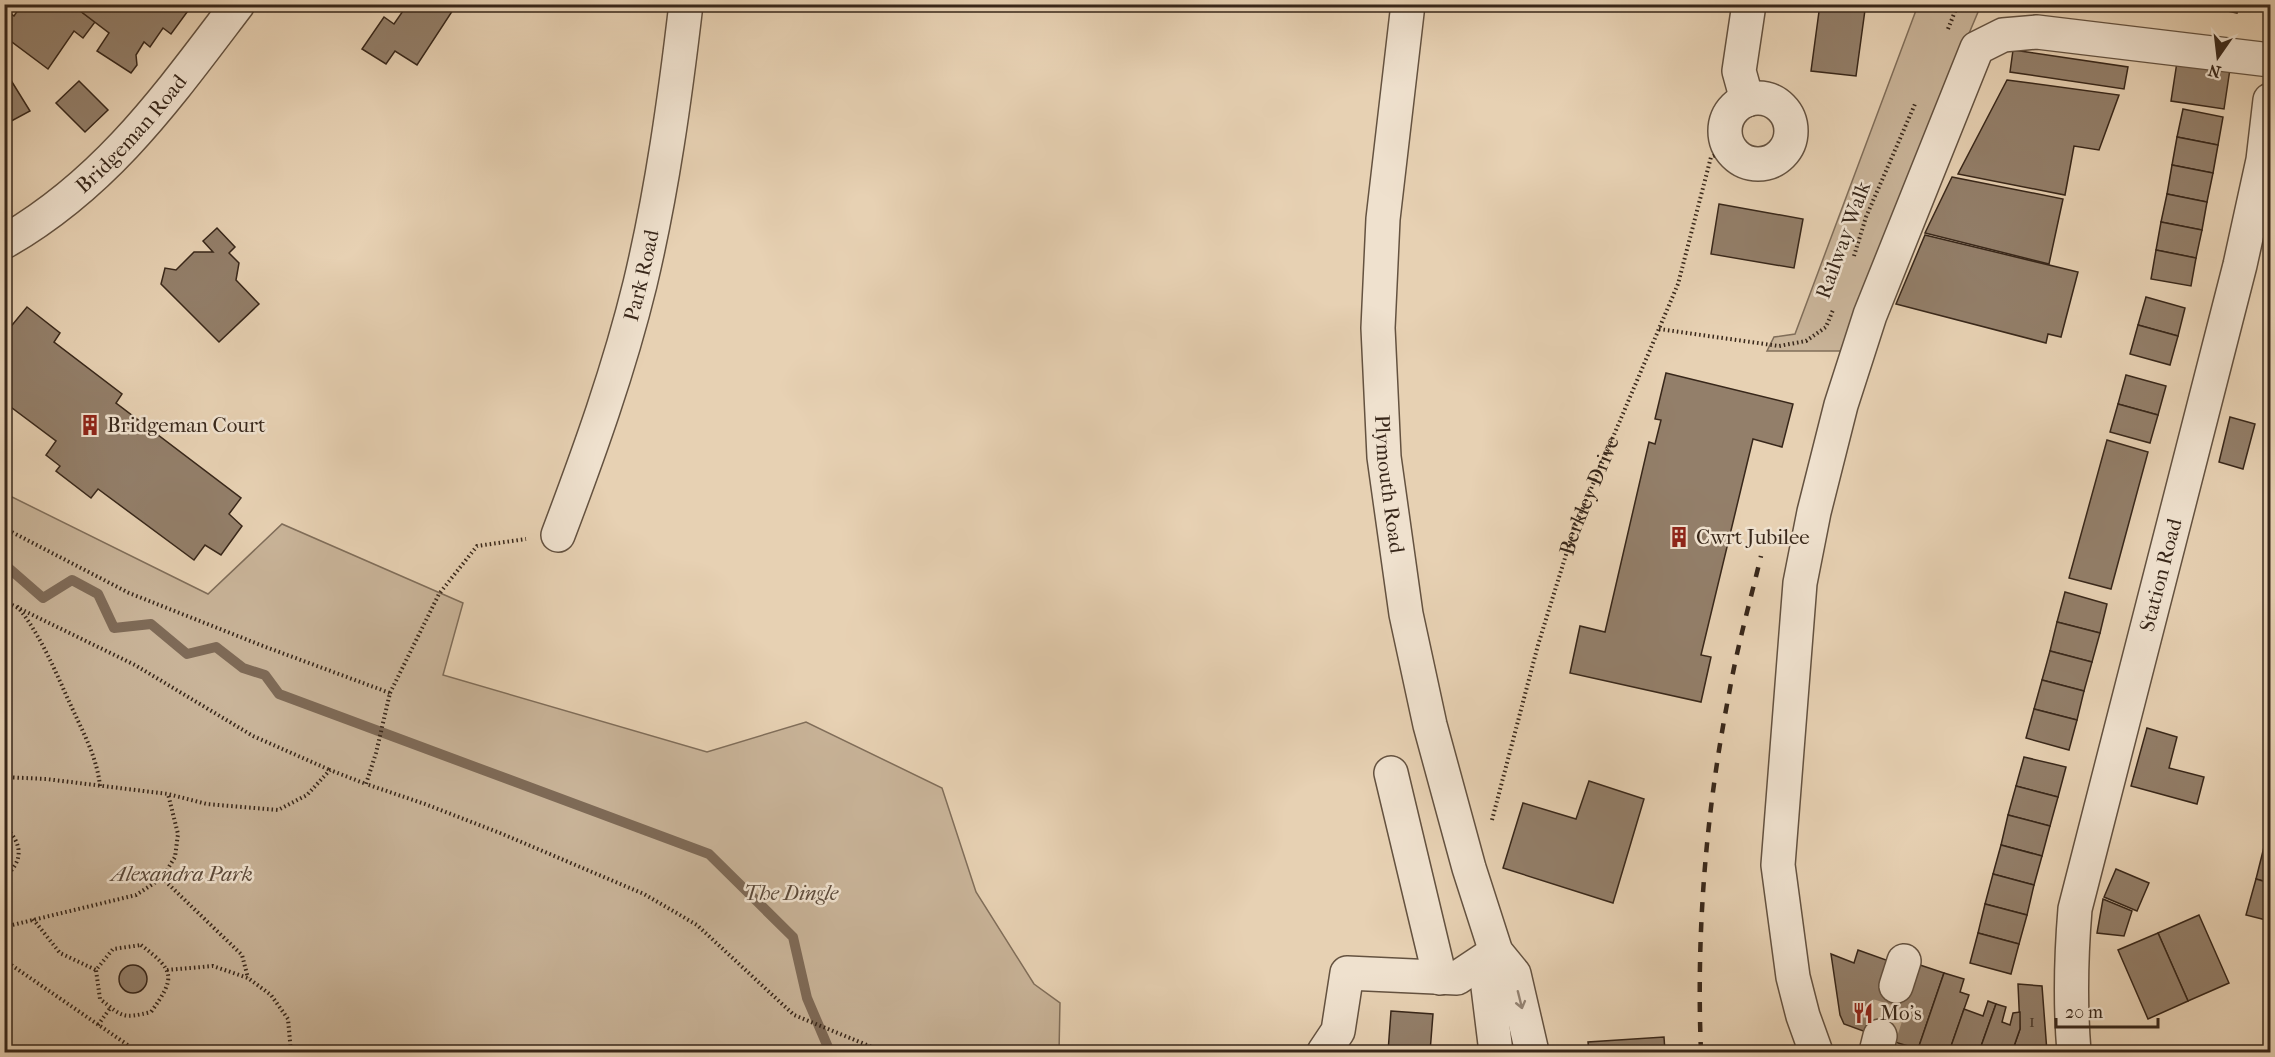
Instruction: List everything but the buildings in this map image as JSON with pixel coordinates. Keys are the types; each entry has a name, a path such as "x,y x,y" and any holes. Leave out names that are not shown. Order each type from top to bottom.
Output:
{"street":[{"name":"Bridgeman Road","path":"4,242 28,229 86,185 128,143 162,104 238,4"},
{"name":"Park Road","path":"558,535 612,383 639,286 668,143 686,4"},
{"name":"Plymouth Road","path":"1408,4 1383,219 1378,328 1384,457 1406,614 1430,725 1464,850 1496,952 1514,974 1532,1053"},
{"path":"1747,100 1739,71 1749,4"},
{"path":"1817,1052 1803,1016 1793,977 1778,865 1800,583 1814,512 1841,405 1869,315 1977,48 2003,34 2037,32 2271,60"},
{"path":"1763,98 1774,101 1782,107 1792,126 1788,148 1780,157 1770,163 1759,165 1738,158 1730,149 1725,127 1734,108 1747,100 1763,98"},
{"name":"Station Road","path":"2074,1053 2070,1009 2075,909 2241,265 2263,160 2271,100"},
{"path":"1391,773 1440,978"},
{"path":"1324,1053 1338,1031 1347,973 1457,978 1496,952"},
{"path":"1496,952 1487,980 1496,1053"}],"path":[{"path":"1944,39 1958,4"},
{"name":"Railway Walk","path":"1854,258 1866,217 1916,102"},
{"name":"Berkley Drive","path":"1464,850 1490,828 1538,645 1574,529 1678,284 1711,157 1730,149"},
{"name":"Railway Walk","path":"1659,329 1779,346 1806,341 1826,327 1834,308"},
{"path":"4,528 129,593 390,693"},
{"path":"366,784 390,693 439,594 477,546 558,535"},
{"path":"4,601 16,604 135,665 253,736 330,770 500,833 644,894 697,925 794,1015 884,1053"},
{"path":"16,604 52,663 92,752 100,786"},
{"path":"4,777 46,779 168,794 207,804 278,810 307,795 330,770"},
{"path":"5,926 136,895 162,878 175,857 178,834 168,794"},
{"path":"4,826 15,836 19,859 4,877"},
{"path":"162,878 242,956 248,978"},
{"path":"33,919 60,953 96,970"},
{"path":"141,945 163,962 167,970 167,989 151,1012 129,1017 123,1016 100,999 96,970 112,949 141,945"},
{"path":"4,960 138,1053"},
{"path":"167,970 213,966 248,978 271,995 288,1019 291,1052 209,1048 196,1053"},
{"path":"98,1025 111,1007"},
{"path":"158,1053 160,1050 173,1049 177,1053"}],"green space":[{"path":"1918,5 1981,5 1921,147 1843,351 1767,351 1774,337 1795,334"},
{"path":"4,493 208,594 282,524 463,603 443,675 707,752 806,722 942,788 976,892 1034,984 1060,1003 1059,1052 5,1052"}],"waterway":[{"path":"4,564 43,598 72,580 98,594 114,628 151,624 187,654 216,647 243,668 265,675 279,694 709,854 793,937 807,998 830,1052"}],"tunnel":[{"path":"1880,1036 1896,986"}],"railway":[{"path":"1701,1052 1700,962 1704,872 1714,783 1732,676 1761,556"}],"place":[{"name":"Bridgeman Court","path":"90,425"},
{"name":"Cwrt Jubilee","path":"1679,537"},
{"name":"Mo's","path":"1863,1013"}],"park label":[{"name":"Alexandra Park","path":"182,874"},
{"name":"The Dingle","path":"791,893"}]}
